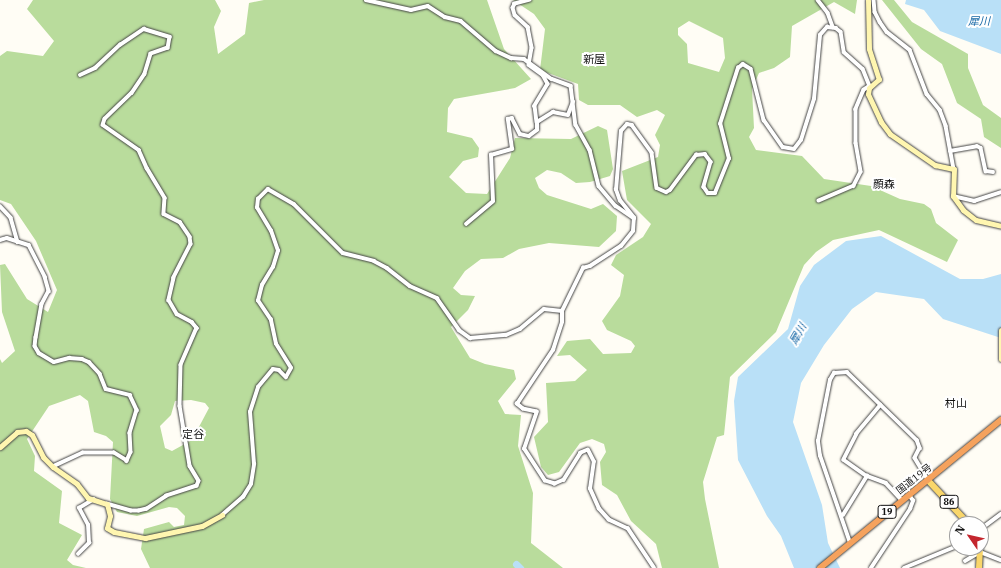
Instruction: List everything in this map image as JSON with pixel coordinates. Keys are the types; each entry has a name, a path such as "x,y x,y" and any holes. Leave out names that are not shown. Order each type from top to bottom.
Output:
{"highway":[{"name":"国道19号","path":"820,568 1001,420"}],"main road":[{"name":"86","path":"928,480 962,516"},
{"path":"979,568 980,556"}],"street":[{"path":"366,0 411,10 428,6 445,17 461,21 496,51 530,62 552,79 571,86 576,125 590,150 599,186 616,206 634,218"},
{"path":"466,224 493,201 491,155 512,149 508,119 512,118 518,132 526,137 537,130 535,106 548,84 543,75 529,65 532,48 528,27 516,15 513,8 515,4 530,0"},
{"path":"818,0 828,14 833,27"},
{"path":"819,201 854,186 862,172 856,143 856,109 864,90 879,79 869,49 868,0"},
{"path":"874,0 875,12 887,32 904,44 913,55 927,94 940,110 954,169 953,196 963,210 976,220 1001,226"},
{"path":"654,568 628,529 609,520 599,509 590,489 594,462 590,452 583,450 564,480 551,484 545,481 525,452 525,445 537,415 535,411 520,408 518,402 551,355 562,322 562,311 583,268 590,266 626,241 633,231 634,218 620,201 616,190 621,131 626,125 630,124 635,128 652,152 657,188 666,192 670,190 696,155 705,154 709,157 711,164 704,187 708,192 715,193 730,160 720,124 738,68 743,64 751,69 764,120 783,147 794,149 801,140 814,99 820,35 827,27 833,27 841,32 844,52 863,69 870,86 868,90 869,100 890,134 934,165 954,169"},
{"path":"0,447 17,432 26,431 32,435 43,457 53,467 77,484 88,498 131,511 147,509 167,496 197,486 199,481 190,466 180,406 181,365 197,328 192,322 177,314 169,300 174,278 191,244 190,237 180,222 164,214 165,198 147,168 139,150 103,125 105,120 128,97 145,74 151,54 170,45 170,37 144,29 120,45 95,68 80,75"},
{"path":"537,122 553,112 568,115 573,101"},
{"path":"950,151 977,146 981,148 986,171 992,172"},
{"path":"107,504 110,516 107,528 110,531 137,538 202,526 222,515 243,497 251,484 254,464 250,412 258,387 273,369 278,370 286,377 291,368 276,344 271,320 258,301 262,285 273,267 278,251 271,231 257,208 258,199 268,189 294,204 343,254 374,261 388,268 410,286 433,296 444,306 459,330 470,338 506,335 520,328 544,309 562,311"},
{"path":"953,196 974,201 1001,192"},
{"path":"0,206 12,218 18,242"},
{"path":"0,240 7,238 29,246 36,256 50,291 42,304 36,337 35,346 39,353 54,362 69,358 82,359 89,362 95,367 106,389 130,395 137,410 130,433 131,452 127,462 114,453 82,453 53,467"},
{"path":"1001,330 1001,359"},
{"path":"848,545 820,456 818,441 830,380 834,372 847,372 917,440 920,448 915,458 928,480"},
{"path":"881,406 857,434 844,460 867,476 886,483 902,500"},
{"path":"843,515 867,476"},
{"path":"871,568 910,509 913,501 909,495"},
{"path":"78,554 88,543 88,526 79,508 94,499"},
{"path":"989,523 1001,514"},
{"path":"904,568 949,549"},
{"path":"989,554 1001,560"},
{"path":"964,561 971,556"}],"green space":[{"path":"33,0 215,0 221,11 214,27 218,54 245,34 249,3 264,0 487,0 504,49 531,79 515,88 454,99 448,108 447,132 472,138 479,148 478,157 463,161 449,177 466,193 487,194 510,158 515,138 571,139 598,126 607,130 613,169 610,176 590,182 576,183 561,173 547,170 535,178 539,188 547,195 591,209 603,204 617,216 616,231 599,247 549,243 519,249 503,258 481,259 465,271 453,288 461,295 475,296 468,310 451,327 470,358 485,364 514,370 516,379 498,401 505,414 521,415 518,446 533,493 531,543 563,568 150,568 141,549 144,529 169,522 174,527 184,525 185,516 177,508 169,507 137,516 117,512 110,499 113,442 106,436 94,432 88,401 80,395 49,406 27,439 35,456 34,471 62,491 59,523 82,535 67,560 73,565 86,568 0,568 0,359 2,363 15,351 2,312 0,265 5,264 27,299 48,312 57,290 36,241 11,204 0,200 0,56 7,51 43,56 54,41 27,9","holes":["191,400 205,403 209,408 192,440 172,451 165,448 160,426 171,415 175,401"]},
{"path":"513,0 857,0 855,14 834,2 792,26 790,57 774,68 759,73 752,89 754,128 749,137 756,150 802,156 824,179 871,186 900,199 924,204 931,209 936,223 958,240 947,262 879,230 833,240 816,252 804,265 776,332 730,377 724,435 717,437 703,482 719,568 662,568 656,544 631,521 617,495 602,485 600,462 606,452 604,444 592,439 580,443 559,472 548,475 541,467 534,437 548,422 546,383 575,381 587,370 570,355 557,356 567,341 590,339 603,354 631,353 635,346 631,341 607,330 602,321 620,296 624,275 611,265 616,255 643,237 651,224 627,200 622,171 658,157 660,145 655,135 665,115 657,110 637,117 620,105 588,105 579,100 578,84 540,70 545,29 534,14","holes":["689,21 723,38 725,58 719,72 688,63 687,44 678,35 678,28"]},
{"path":"882,0 894,0 912,22 968,54 968,68 983,105 1001,118 1001,148 984,137 981,119 957,103 942,64 921,49"}],"water":[{"name":"犀川","path":"906,0 1001,0 1001,54 940,31 924,10 905,4"},
{"path":"881,236 960,279 983,279 1001,274 1001,338 943,319 924,299 876,292 852,309 824,345 801,383 793,422 822,505 828,543 840,568 794,568 781,536 767,516 738,460 734,401 738,377 788,329 800,286 814,265 846,241"}],"waterway":[{"path":"516,564 520,568"}],"district":[{"name":"新屋","path":"594,59"},
{"name":"顔森","path":"884,184"},
{"name":"村山","path":"956,403"},
{"name":"定谷","path":"193,434"}]}
